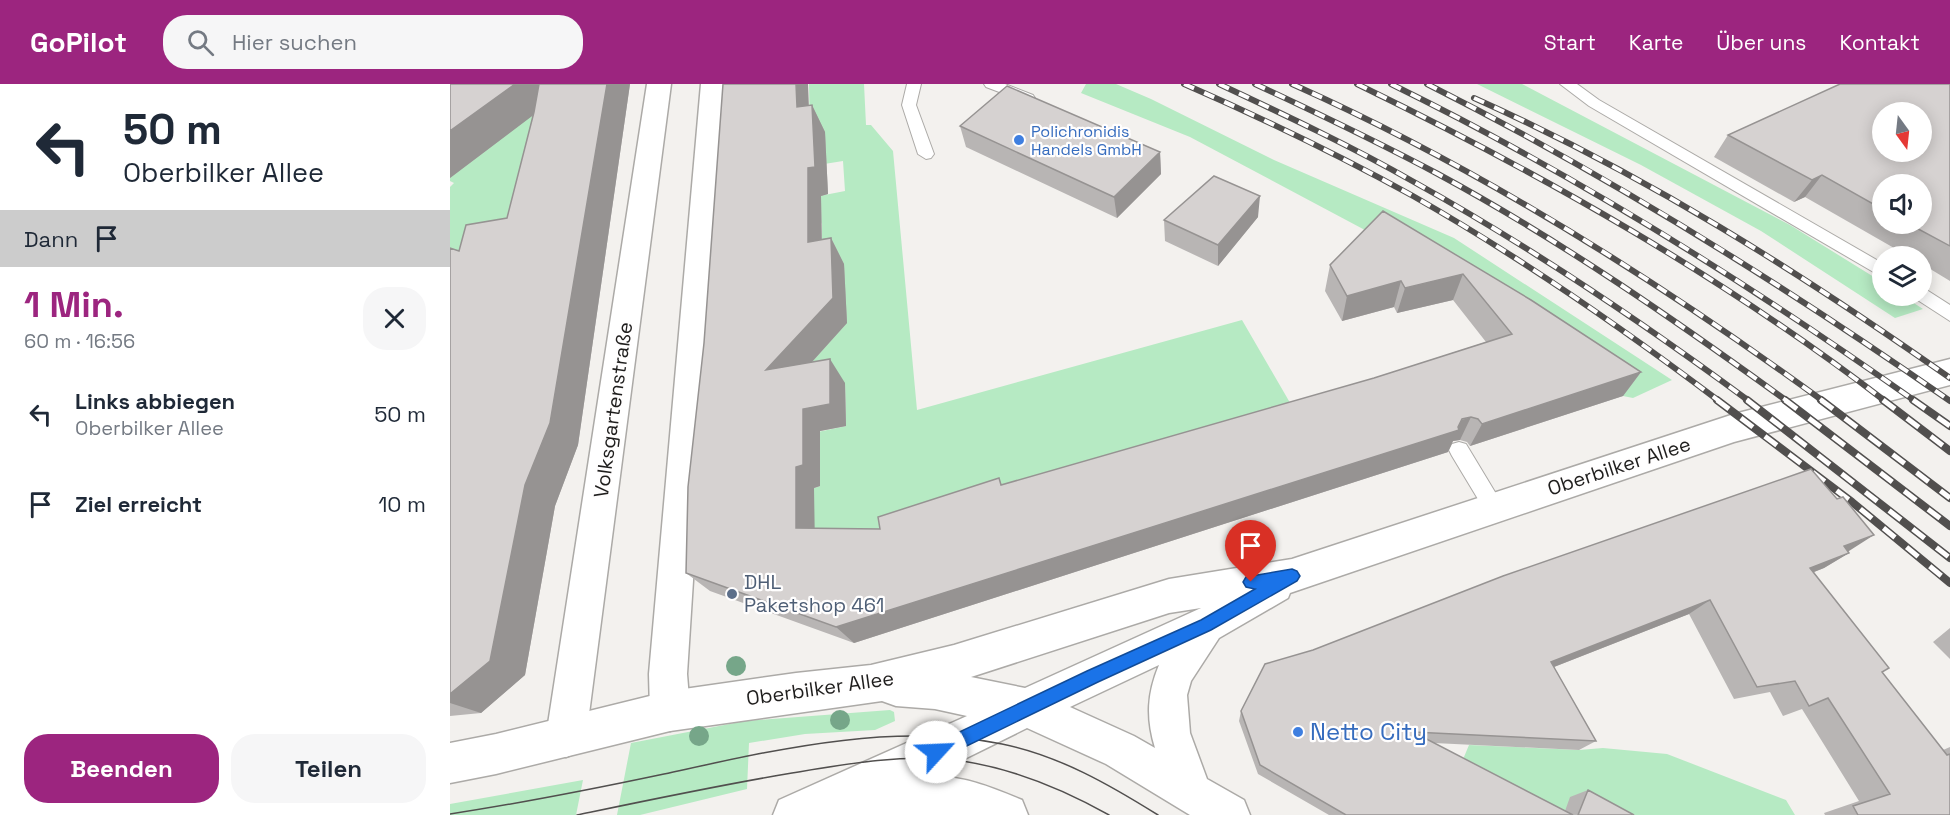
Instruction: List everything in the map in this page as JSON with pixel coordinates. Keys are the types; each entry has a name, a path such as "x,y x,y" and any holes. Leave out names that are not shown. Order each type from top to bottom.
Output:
{"main road":[{"name":"Volksgartenstraße","path":"566,736 659,84"},
{"path":"670,711 668,674 713,84"},
{"name":"Oberbilker Allee","path":"450,763 670,711 796,692 871,684 965,661 1168,596 1292,576 1734,429 1950,372"},
{"name":"Oberbilker Allee","path":"794,815 921,759 1206,625 1292,576"},
{"path":"1193,795 1170,733 1168,695 1178,667 1206,625"},
{"path":"871,684 935,690 1028,708 1120,750 1229,815"},
{"path":"822,815 910,796 942,794 987,804 1007,815"}],"lane":[{"path":"914,84 909,105 926,154"},
{"path":"991,84 1045,104"},
{"path":"1567,84 1594,103 1872,265"},
{"path":"1932,301 1950,314"},
{"path":"1459,450 1494,508"}],"green space":[{"path":"576,84 450,348 450,187 454,183 450,181 450,178 473,154"},
{"path":"809,84 864,84 866,125 871,125 893,151 917,410 1242,320 1300,420 955,527 806,531 814,488 820,486 799,436 846,426 845,383 798,391 822,239 822,224 804,199 845,191 843,161 818,165 825,132 810,134"},
{"path":"1086,84 1116,84 1274,160 1454,238 1672,380 1633,398 1623,396 1363,229 1190,137 1081,93"},
{"path":"1477,84 1522,84 1790,225 1872,276 1872,303 1761,231 1641,165"},
{"path":"1877,306 1918,306 1923,309 1895,318"},
{"path":"890,710 894,712 895,721 875,730 805,734 749,743 747,789 640,815 617,815 631,743 745,721"},
{"path":"1469,745 1579,750 1603,748 1667,754 1786,800 1795,815 1564,815 1456,776"},
{"path":"583,780 576,815 450,815 450,804"}],"building":[{"path":"450,84 515,84 450,131"},
{"path":"539,84 607,84 550,423 525,485 490,661 450,694 450,248 459,251 466,225 507,218"},
{"path":"723,84 796,84 797,107 812,105 815,167 808,168 808,242 831,238 833,298 766,370 830,359 830,404 803,409 803,465 796,467 796,528 880,529 878,517 999,478 1001,485 1374,378 1512,334 1463,274 1405,288 1401,281 1347,296 1330,265 1383,211 1531,300 1641,372 1482,424 1478,419 1471,417 1462,419 1459,430 836,627 686,573 688,487 704,343"},
{"path":"1840,84 1950,84 1950,246 1928,234 1932,234 1932,174 1872,174 1872,203 1822,175 1812,180 1728,135"},
{"path":"1007,86 1160,152 1114,197 960,126"},
{"path":"1214,176 1260,196 1218,245 1164,220"},
{"path":"1811,469 1837,499 1843,497 1874,535 1844,546 1849,553 1810,568 1889,668 1882,672 1947,755 1950,754 1950,815 1858,815 1853,806 1890,794 1828,698 1809,706 1795,681 1757,687 1710,600 1551,662 1596,741 1413,732 1573,815 1346,815 1260,765 1241,711 1265,664 1313,650 1503,576"},
{"path":"1588,790 1634,815 1578,815"}],"tram line":[{"path":"450,814 584,790 790,748 874,737 917,736 959,738 1023,749 1083,772 1158,815"},
{"path":"577,815 833,766 914,758 955,760 1015,773 1072,796 1109,815"}],"railway":[{"path":"1184,84 1329,152 1453,219 1569,294 1645,346 1719,401"},
{"path":"1219,84 1366,156 1458,207 1627,314 1749,401"},
{"path":"1255,84 1415,162 1483,199 1573,253 1787,401"},
{"path":"1292,84 1362,117 1499,189 1632,270 1823,401"},
{"path":"1357,84 1495,154 1629,229 1760,311 1885,401"},
{"path":"1391,84 1527,155 1659,232 1789,314 1915,401"},
{"path":"1427,84 1562,156 1694,233 1823,315 1950,401"},
{"path":"1474,98 1599,159 1719,226 1835,300 1950,378"},
{"path":"1717,400 1852,502 1950,583"},
{"path":"1747,400 1950,558"},
{"path":"1785,400 1950,526"},
{"path":"1821,400 1950,498"},
{"path":"1883,400 1950,451"},
{"path":"1913,400 1950,426"}],"place":[{"name":"Polichronidis Handels GmbH","path":"1019,140"},
{"name":"DHL Paketshop 461","path":"732,594"},
{"name":"Netto City","path":"1298,732"}],"route":[{"path":"936,752 1092,676 1206,625 1292,576 1251,582"}]}
